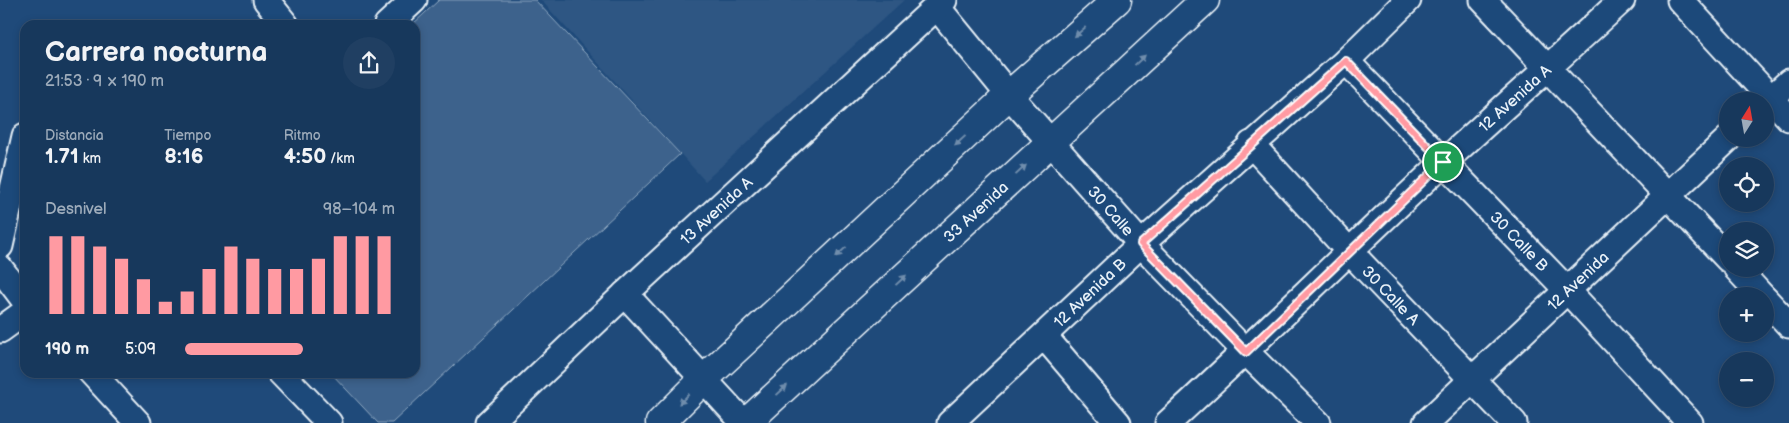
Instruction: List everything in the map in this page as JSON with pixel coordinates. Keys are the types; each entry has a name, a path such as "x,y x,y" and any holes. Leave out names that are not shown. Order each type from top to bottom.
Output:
{"street":[{"path":"266,0 282,20"},
{"path":"392,20 414,0"},
{"path":"660,423 704,378 1009,95 1117,0"},
{"name":"33 Avenida","path":"745,423 1205,0"},
{"name":"12 Avenida B","path":"950,423 1141,244 1346,61 1408,0"},
{"path":"1483,0 1719,249"},
{"name":"12 Avenida A","path":"1168,423 1246,352 1443,162 1622,0"},
{"path":"1680,0 1760,92"},
{"name":"30 Calle","path":"940,4 1009,95 1141,244 1318,423"},
{"name":"13 Avenida A","path":"489,423 625,294 940,4"},
{"name":"30 Calle B","path":"1346,61 1567,290 1690,423"},
{"path":"1774,96 1789,82"},
{"path":"1774,106 1789,118"},
{"name":"30 Calle A","path":"1252,144 1350,252 1514,423"},
{"name":"12 Avenida","path":"1426,423 1719,147"},
{"path":"0,246 20,158"},
{"path":"0,269 20,294"},
{"path":"1744,277 1753,287"},
{"path":"625,294 745,423"},
{"path":"1774,309 1789,325"},
{"path":"0,330 20,316"},
{"path":"1044,336 1118,423"},
{"path":"97,378 138,423"},
{"path":"286,378 329,423"}],"shaded area":[{"path":"439,0 535,0 680,154 392,423 378,423 336,378 420,378 420,20 417,20"},
{"path":"541,0 904,0 705,181"}],"route":[{"path":"1346,61 1443,162 1246,352 1141,244 1346,61"}]}
